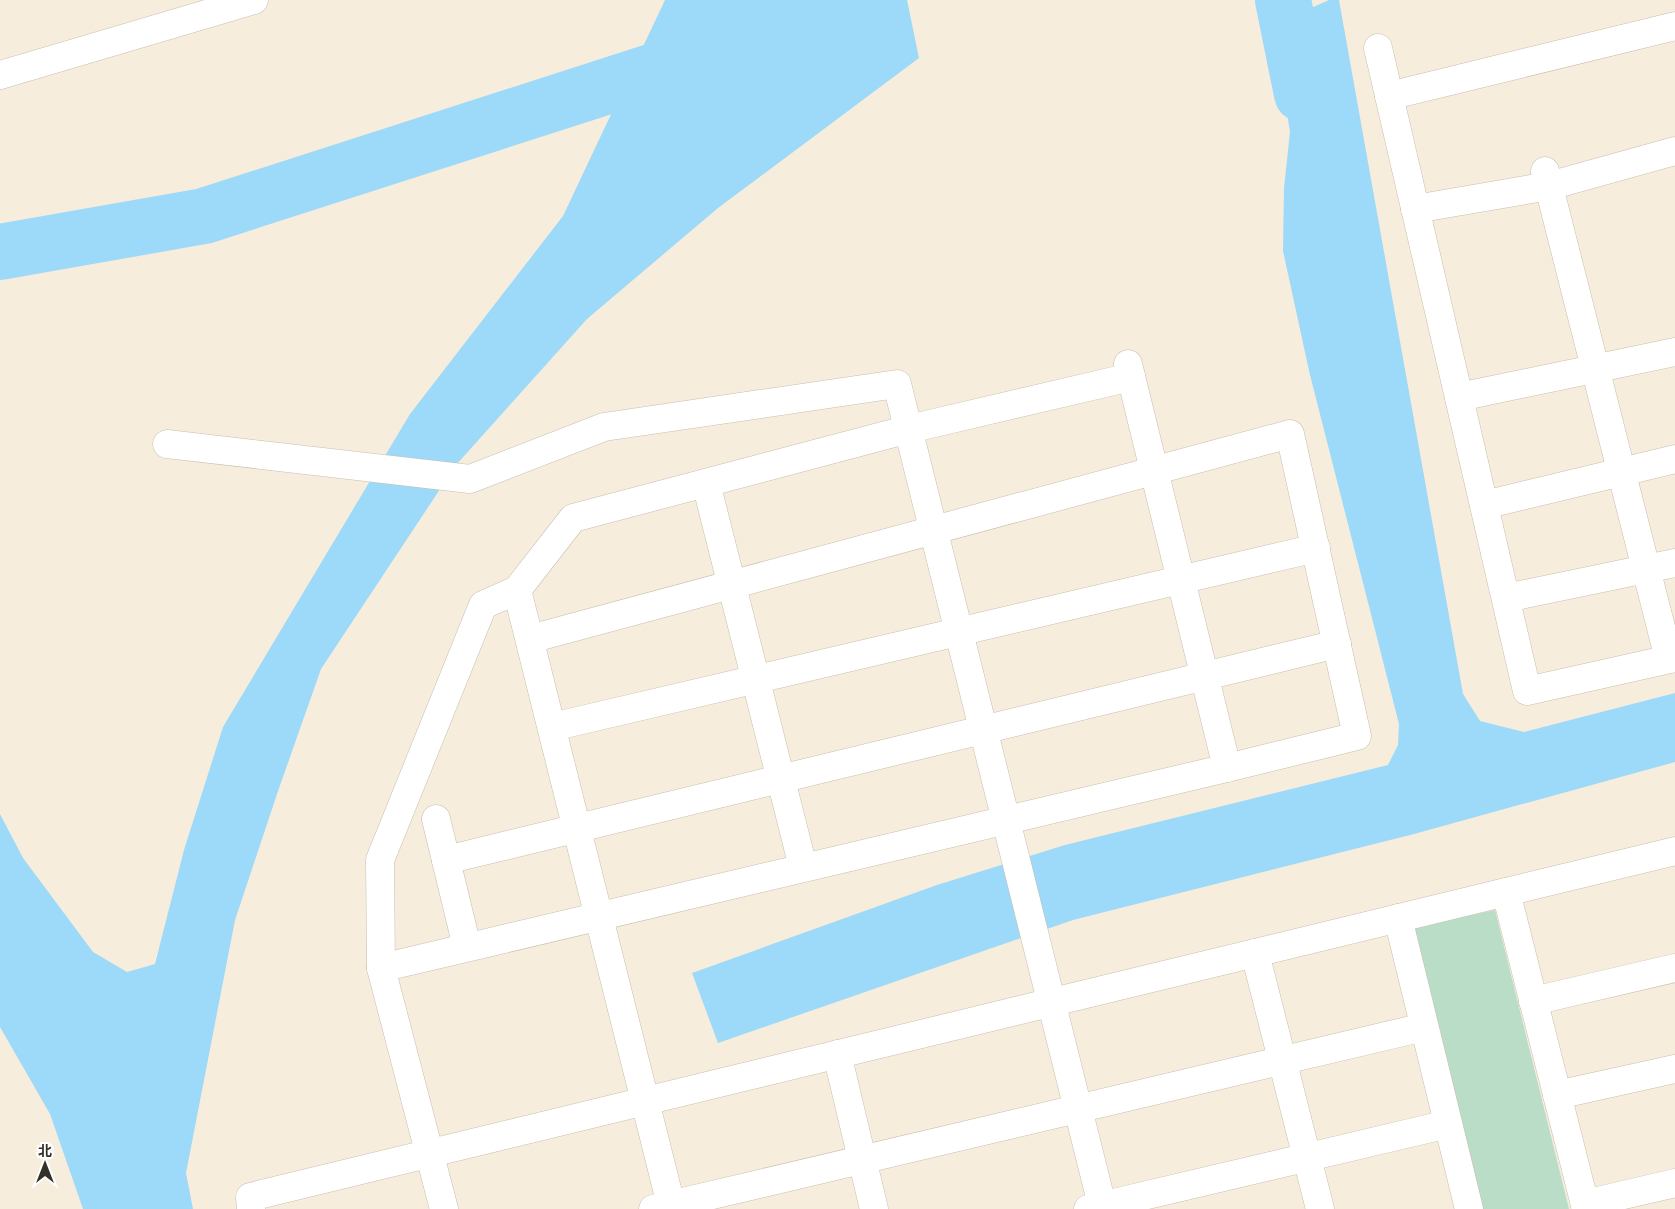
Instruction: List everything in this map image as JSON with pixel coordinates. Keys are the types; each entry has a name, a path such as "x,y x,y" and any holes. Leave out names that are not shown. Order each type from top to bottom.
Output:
{"street":[{"path":"0,75 254,0"},
{"path":"1389,96 1675,26"},
{"path":"1378,48 1527,691 1672,658 1646,569 1547,179"},
{"path":"1415,209 1675,151"},
{"path":"1459,397 1675,352"},
{"path":"444,1209 381,968 380,860 483,605 518,590 573,518 1129,371 1226,768"},
{"path":"167,444 470,478 604,427 897,384 1078,1109 1098,1208 1448,1124"},
{"path":"381,968 1357,736 1290,434 530,639"},
{"path":"1484,505 1675,458"},
{"path":"706,483 803,867"},
{"path":"552,727 1316,548"},
{"path":"1506,598 1675,563"},
{"path":"518,590 645,1101 665,1208 862,1159 1424,1027"},
{"path":"446,860 1337,644"},
{"path":"436,819 467,948"},
{"path":"251,1209 250,1197 1675,851"},
{"path":"1506,892 1585,1206 1675,1183"},
{"path":"1398,918 1469,1209"},
{"path":"1254,953 1320,1209"},
{"path":"1533,1001 1675,968"},
{"path":"837,1054 874,1209"},
{"path":"1557,1095 1675,1069"}],"green space":[{"path":"1495,910 1569,1209 1479,1209 1410,928"}],"water":[{"path":"665,0 907,0 919,58 718,208 587,319 456,465 321,669 235,920 186,1173 193,1209 83,1209 50,1114 0,1027 0,814 23,858 93,952 127,972 155,964 184,850 223,727 410,414 563,216"},
{"path":"1329,0 1339,0 1463,694 1480,721 1524,732 1675,693 1675,762 1414,834 1073,920 718,1043 692,973 937,885 1065,845 1388,765 1398,745 1399,724 1310,375 1283,251 1284,188 1290,132 1273,25"}],"waterway":[{"path":"1283,0 1302,94"},
{"path":"0,252 204,216 701,56"}]}
